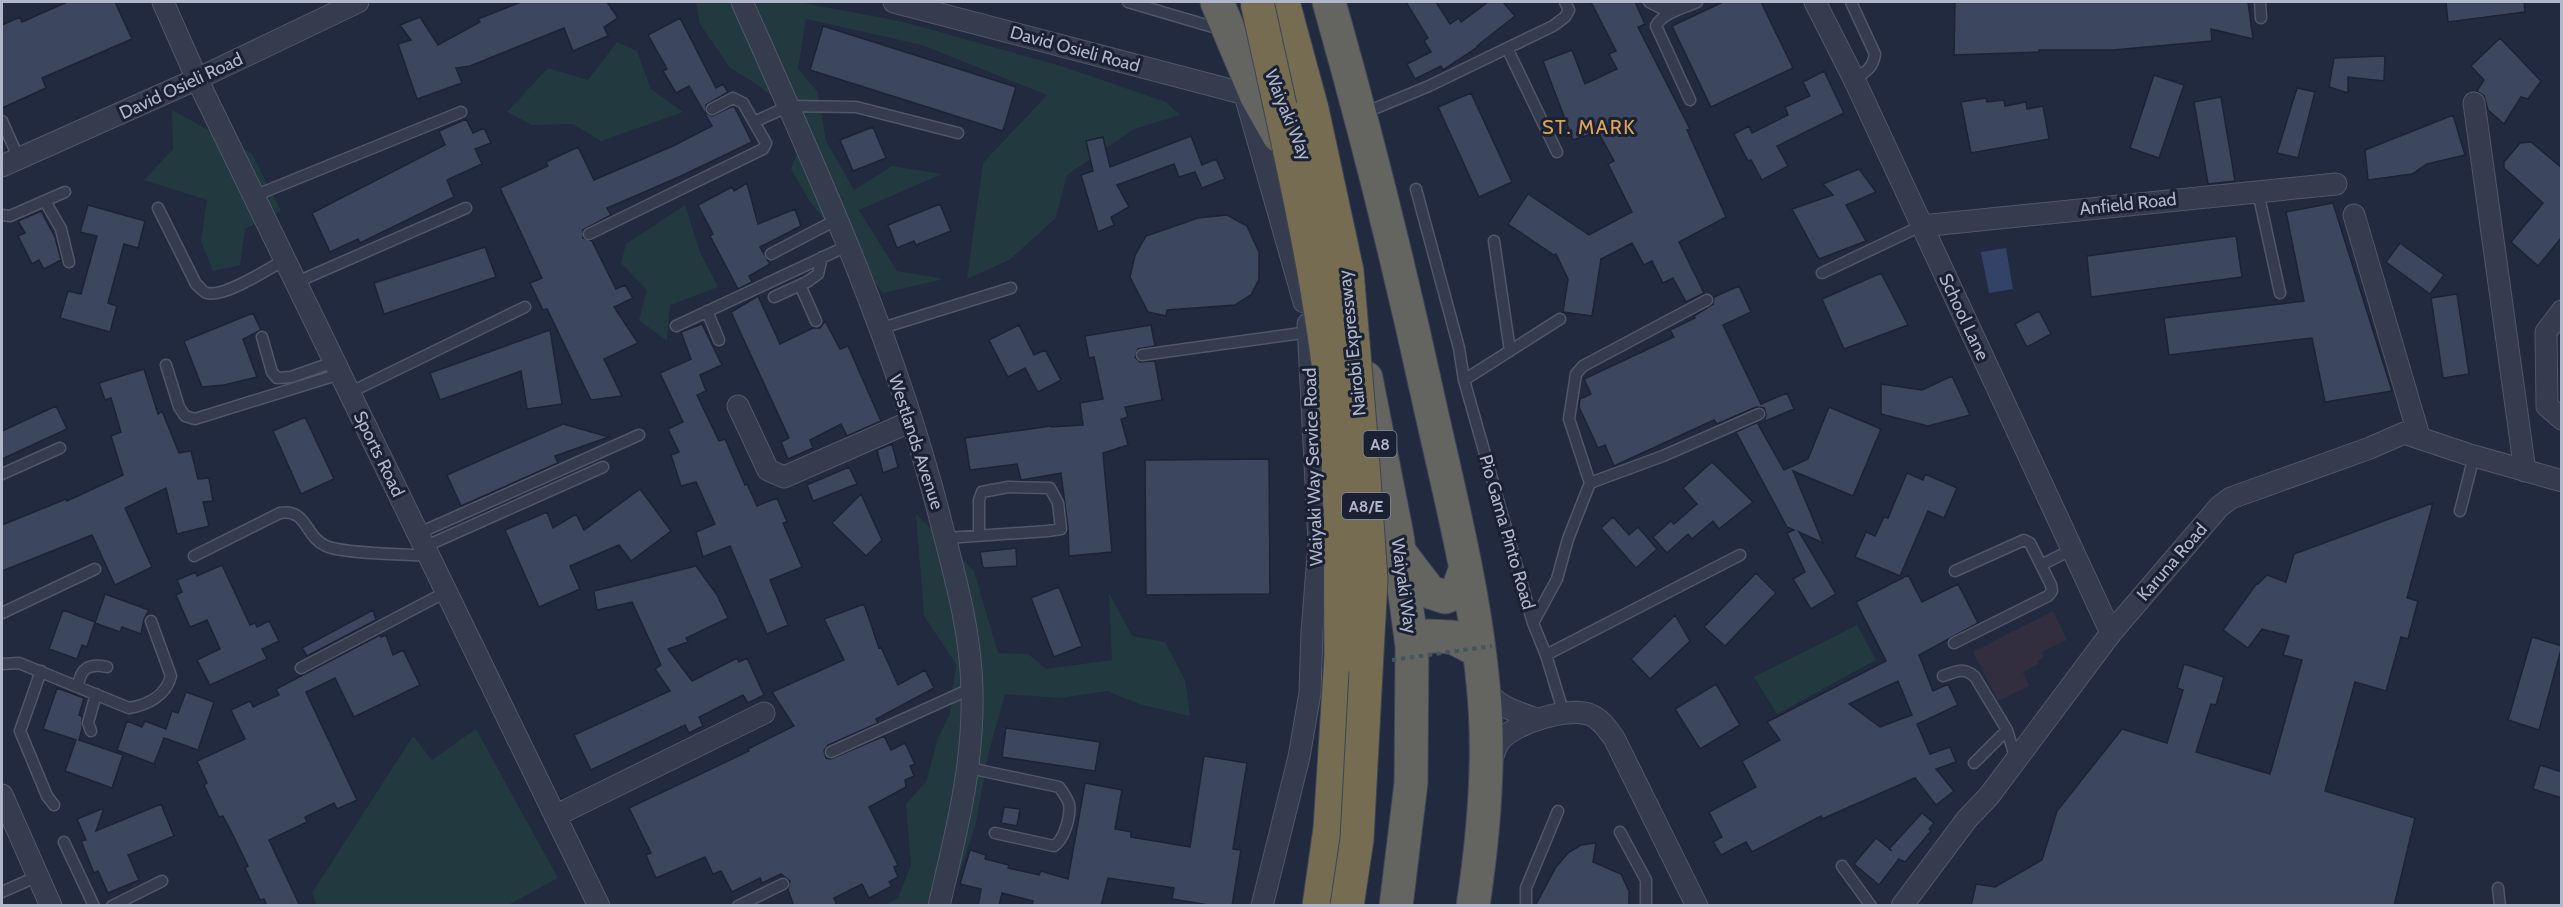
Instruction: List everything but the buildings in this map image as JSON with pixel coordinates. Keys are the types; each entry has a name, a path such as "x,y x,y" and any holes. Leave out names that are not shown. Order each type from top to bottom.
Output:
{"highway":[{"path":"1217,2 1250,95 1279,136 1304,151"},
{"name":"Waiyaki Way","path":"1242,2 1304,151 1332,245 1374,408 1400,551 1398,654 1411,783 1396,906"},
{"name":"Nairobi Expressway","path":"1257,2 1306,231 1325,339 1338,462 1341,657 1330,828 1319,906"},
{"name":"Nairobi Expressway","path":"1283,2 1312,109 1347,271 1362,450 1371,579 1357,839 1347,906"},
{"path":"1329,2 1361,114 1400,271 1464,570 1485,649 1486,772 1482,843 1473,906"},
{"path":"1400,551 1430,592 1445,597 1457,592 1464,570"},
{"path":"1398,654 1428,636 1452,637 1485,649"}],"street":[{"name":"Sports Road","path":"163,2 197,79 599,906"},
{"name":"David Osieli Road","path":"6,164 197,79 358,2"},
{"name":"Westlands Avenue","path":"742,2 789,106 879,329 926,460 966,623 972,688 969,768 966,792 939,906"},
{"name":"David Osieli Road","path":"894,2 1250,95"},
{"name":"School Lane","path":"1815,2 1854,79 2111,633"},
{"name":"Waiyaki Way Service Road","path":"1250,95 1304,302 1309,332 1319,543 1310,693 1299,757 1262,906"},
{"path":"2474,103 2525,471"},
{"name":"Anfield Road","path":"1921,226 2336,184"},
{"path":"2354,215 2419,436"},
{"path":"1304,302 1332,245"},
{"path":"2562,311 2546,332 2547,406 2562,419"},
{"path":"738,406 768,470 784,477 912,422"},
{"name":"Karuna Road","path":"1902,906 1967,819 1989,796 2111,633 2219,507 2231,498 2370,448 2404,433 2562,481"},
{"path":"1484,685 1486,691 1507,707 1537,719"},
{"path":"555,816 764,713"},
{"path":"1486,772 1500,741 1537,719 1564,714 1591,715 1604,724 1614,738 1693,902"},
{"path":"2,795 51,906"}],"lane":[{"path":"1128,2 1229,32"},
{"path":"1361,114 1429,86 1565,17 1569,10 1565,2"},
{"path":"1649,2 1661,8 1680,2"},
{"path":"1690,100 1656,26 1658,21 1665,16 1697,2"},
{"path":"1851,2 1875,54 1874,63 1868,72 1854,79"},
{"path":"2260,2 2260,18"},
{"path":"1507,48 1557,153"},
{"path":"589,234 763,148 766,143 739,99 733,98 712,109"},
{"path":"754,122 789,106 856,107 958,133"},
{"path":"254,196 461,112"},
{"path":"2,121 6,164"},
{"name":"Pio Gama Pinto Road","path":"1416,189 1459,348 1464,380 1533,623 1546,655 1564,714"},
{"path":"2,215 10,216 65,192"},
{"path":"2258,192 2280,292"},
{"path":"45,201 61,229 69,262"},
{"path":"158,208 196,284 206,293 216,294 229,289 286,259"},
{"path":"297,282 466,208"},
{"path":"771,254 836,220"},
{"path":"1822,273 1921,226"},
{"path":"1494,241 1510,351"},
{"path":"676,326 847,246"},
{"path":"774,297 818,274 822,257"},
{"path":"800,285 816,321"},
{"path":"879,329 1011,288"},
{"path":"1533,623 1557,579 1568,539 1590,483 1569,418 1576,374 1582,366 1707,300"},
{"path":"166,365 179,407 185,416 195,419 341,376 525,307"},
{"path":"707,311 719,340"},
{"path":"1464,380 1560,319"},
{"path":"1142,356 1309,332"},
{"path":"262,337 272,372 277,378 341,376"},
{"path":"1590,483 1663,456 1759,414"},
{"path":"423,546 639,435"},
{"path":"2,474 60,448"},
{"path":"2460,511 2474,456"},
{"path":"194,556 280,513 290,512 300,516 314,538 331,549 423,546 603,466"},
{"path":"946,538 979,536 1061,529 1058,504 1050,488 1008,488 982,492 979,500 979,536"},
{"path":"1954,643 2048,596 2052,591 2030,543 2024,540 1955,571"},
{"path":"2041,565 2073,549"},
{"path":"1546,655 1740,555"},
{"path":"2,613 94,569"},
{"path":"301,668 446,592"},
{"path":"2,664 19,663 129,708 146,705 170,681 170,670 152,621"},
{"path":"78,687 79,674 82,669 94,665 107,667"},
{"path":"1943,676 1968,670 1975,677 2007,730 2016,760"},
{"path":"41,671 20,731 47,795 54,805"},
{"path":"831,752 972,688"},
{"path":"91,731 88,723 96,694"},
{"path":"1974,763 2007,730"},
{"path":"969,768 1059,787 1069,802 1062,839 1054,846 995,833"},
{"path":"1526,906 1526,888 1558,811"},
{"path":"1620,832 1646,880 1646,906"},
{"path":"64,842 94,906"},
{"path":"1842,866 1871,906"},
{"path":"2,892 38,876"},
{"path":"112,906 162,881"},
{"path":"738,906 783,884"},
{"path":"2498,888 2500,906"}],"path":[{"path":"1398,654 1485,649"}],"shaded area":[{"path":"696,2 798,2 904,22 1061,66 1166,102 1180,115 1134,129 1067,175 1056,218 1009,260 967,279 983,163 1047,95 922,45 806,19 798,69 818,92 826,141 854,190 892,166 942,174 859,210 897,271 944,279 883,293 809,200 791,169 807,126 758,85 730,68 700,24"},
{"path":"617,42 637,51 651,89 683,112 601,141 573,124 532,125 507,112 548,68 588,80"},
{"path":"172,110 252,154 281,211 245,229 240,265 213,271 201,241 207,200 144,180 173,149"},
{"path":"685,205 700,252 718,287 670,305 667,341 639,320 647,290 621,263 626,244"},
{"path":"916,514 974,571 998,653 1028,654 1046,669 1112,660 1109,593 1132,636 1165,642 1185,680 1190,716 1142,705 1107,691 1060,698 1005,694 989,751 976,823 949,905 884,906 898,898 911,865 906,804 926,782 938,738 950,714 956,664 924,616"},
{"path":"2053,611 2067,640 2042,652 2044,657 2037,661 2039,664 2023,672 2029,686 1998,701 1973,652"},
{"path":"1857,625 1876,660 1777,714 1754,677"},
{"path":"476,729 558,878 508,905 317,905 312,893 413,736 432,760"}],"water":[{"path":"2006,248 2013,289 1989,293 1981,252"}],"district":[{"name":"ST. MARK","path":"1589,127"}]}
